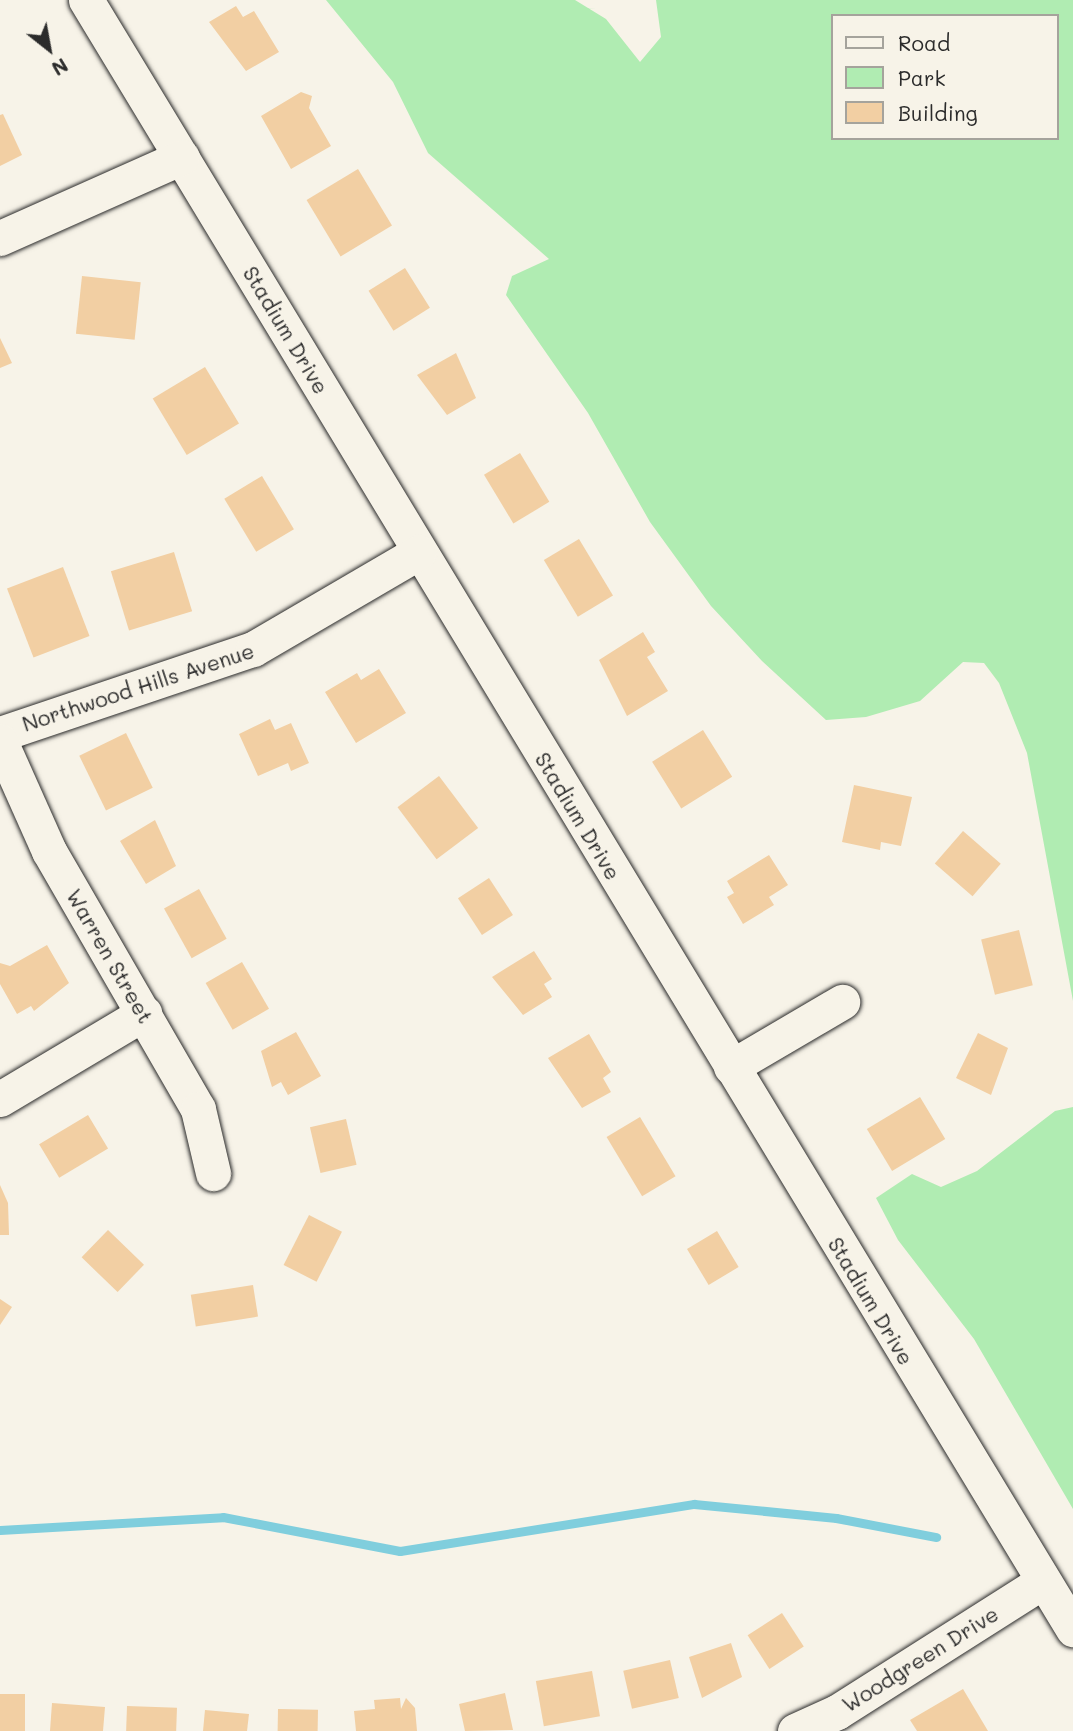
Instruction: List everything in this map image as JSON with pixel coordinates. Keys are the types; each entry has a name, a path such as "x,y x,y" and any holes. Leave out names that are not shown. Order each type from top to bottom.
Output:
{"street":[{"name":"Stadium Drive","path":"86,0 1042,1583 1073,1629"},
{"path":"0,238 182,157"},
{"name":"Northwood Hills Avenue","path":"0,734 253,649 419,552"},
{"name":"Warren Street","path":"0,741 49,852 198,1109 213,1173"},
{"path":"731,1067 842,1002"},
{"path":"0,1099 144,1013"},
{"name":"Woodgreen Drive","path":"795,1731 843,1721 1042,1583"}],"green space":[{"path":"326,0 575,0 606,19 640,62 661,37 656,0 1073,0 1073,1001 1027,753 999,683 984,663 963,662 920,701 866,717 826,720 762,661 711,606 650,522 588,413 506,295 512,276 549,259 428,153 393,82"},
{"path":"1073,1107 1073,1509 974,1339 898,1240 876,1198 912,1174 941,1187 977,1171 1055,1111"}],"building":[{"path":"236,6 243,17 254,11 279,52 246,71 209,22"},
{"path":"301,92 312,96 309,108 331,146 291,169 261,116"},
{"path":"3,114 22,155 0,166 0,115"},
{"path":"358,169 392,226 341,256 307,200"},
{"path":"405,268 430,308 393,331 369,291"},
{"path":"82,276 141,282 135,340 76,334"},
{"path":"0,338 12,363 0,368"},
{"path":"456,353 476,398 447,415 417,375"},
{"path":"205,367 239,424 187,455 153,398"},
{"path":"520,453 549,502 513,523 484,475"},
{"path":"262,476 294,529 256,552 224,499"},
{"path":"579,539 613,596 578,617 544,560"},
{"path":"174,552 192,611 129,631 111,571"},
{"path":"63,567 90,636 34,658 7,589"},
{"path":"643,632 655,652 647,657 668,691 627,716 599,660"},
{"path":"379,669 406,713 356,743 325,692 357,673 361,680"},
{"path":"270,719 275,730 291,723 309,763 291,771 288,763 258,776 239,734"},
{"path":"703,730 732,777 681,808 652,762"},
{"path":"126,733 153,788 106,811 79,756"},
{"path":"439,776 478,828 437,859 397,807"},
{"path":"854,785 912,797 901,846 881,842 880,850 842,842"},
{"path":"155,820 176,866 146,884 120,841"},
{"path":"963,831 1001,864 973,896 935,863"},
{"path":"769,855 788,885 769,897 774,905 743,924 727,897 734,893 727,881"},
{"path":"489,878 513,915 482,935 458,898"},
{"path":"199,889 227,939 192,958 164,908"},
{"path":"1019,930 1033,985 995,995 981,939"},
{"path":"47,945 69,983 34,1011 31,1006 17,1014 0,984 0,963 10,966"},
{"path":"534,951 552,979 544,984 552,997 523,1015 492,977"},
{"path":"242,962 269,1009 233,1030 206,983"},
{"path":"296,1032 321,1076 288,1095 281,1082 272,1087 261,1051"},
{"path":"978,1033 1008,1048 991,1095 956,1078"},
{"path":"589,1034 611,1072 603,1078 611,1092 582,1108 548,1058"},
{"path":"920,1097 945,1139 892,1171 867,1129"},
{"path":"88,1115 108,1148 59,1178 39,1144"},
{"path":"640,1117 676,1176 642,1196 607,1137"},
{"path":"346,1119 357,1165 321,1173 310,1127"},
{"path":"0,1185 8,1203 9,1235 0,1235"},
{"path":"309,1215 342,1232 317,1282 284,1265"},
{"path":"108,1230 144,1265 118,1292 82,1257"},
{"path":"717,1231 739,1267 709,1285 687,1249"},
{"path":"253,1285 258,1317 196,1326 191,1295"},
{"path":"0,1299 12,1307 0,1325"},
{"path":"782,1613 804,1647 769,1669 748,1635"},
{"path":"731,1643 742,1677 702,1698 689,1657"},
{"path":"670,1660 679,1698 632,1709 623,1671"},
{"path":"592,1671 600,1716 544,1726 536,1681"},
{"path":"963,1689 988,1731 917,1731 910,1720"},
{"path":"505,1693 513,1730 465,1731 459,1704"},
{"path":"0,1694 25,1694 25,1731 0,1731"},
{"path":"400,1698 401,1709 406,1698 415,1708 417,1731 356,1731 354,1711 375,1709 374,1700"},
{"path":"52,1703 105,1707 103,1731 50,1731"},
{"path":"127,1706 177,1708 176,1731 126,1731"},
{"path":"278,1709 318,1710 318,1731 278,1731"},
{"path":"205,1710 249,1714 247,1731 203,1731"}],"waterway":[{"path":"0,1530 223,1517 400,1551 694,1504 836,1518 936,1537"}]}
